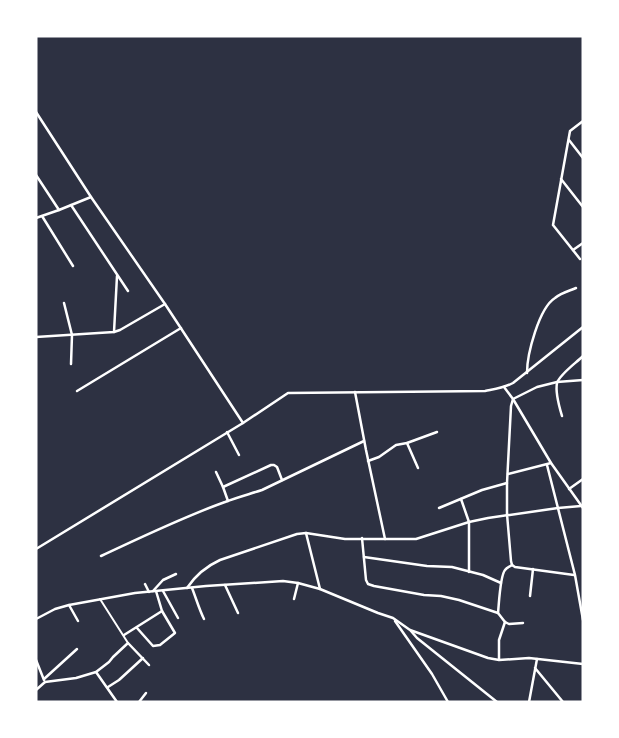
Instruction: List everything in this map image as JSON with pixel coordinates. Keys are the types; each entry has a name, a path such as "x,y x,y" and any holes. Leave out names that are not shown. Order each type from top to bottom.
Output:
{"street":[{"path":"36,112 243,424"},
{"path":"580,259 553,224 570,131 583,121"},
{"path":"568,140 583,158"},
{"path":"36,175 59,210"},
{"path":"561,179 583,207"},
{"path":"36,218 91,197"},
{"path":"71,205 128,291"},
{"path":"42,216 73,266"},
{"path":"573,250 583,243"},
{"path":"114,332 117,276"},
{"path":"527,372 535,330 546,308 554,298 576,288"},
{"path":"64,303 72,335 71,364"},
{"path":"36,337 114,332 165,304"},
{"path":"36,549 243,424 288,393 485,391 504,387 513,383 583,327"},
{"path":"77,391 181,328"},
{"path":"562,416 558,404 557,382 583,356"},
{"path":"575,575 515,567 512,565 510,561 507,514 508,474 511,406 513,399 537,387 557,382 583,380"},
{"path":"504,387 513,399 549,464 582,507"},
{"path":"355,392 385,539"},
{"path":"228,432 239,455"},
{"path":"368,461 379,457 396,445 437,432"},
{"path":"101,556 166,525 228,501 247,496 364,443"},
{"path":"407,443 418,468"},
{"path":"508,474 549,464"},
{"path":"549,464 558,508 581,594 583,620"},
{"path":"223,487 271,465 277,467 282,480"},
{"path":"216,472 228,501"},
{"path":"569,489 583,480"},
{"path":"439,508 482,490 508,483"},
{"path":"461,498 469,522 469,572"},
{"path":"187,588 211,564 297,534 306,533 345,539 416,539 469,522 507,514 582,507"},
{"path":"306,533 320,589"},
{"path":"362,538 368,584 459,600 498,613 509,624 523,623"},
{"path":"364,557 427,566 452,567 483,575 501,583"},
{"path":"498,613 504,571 512,565"},
{"path":"530,596 533,569"},
{"path":"150,592 163,580 176,574"},
{"path":"36,619 56,608 100,599 162,590 283,581 320,589 392,618 410,630 488,658 499,660 529,658 583,664"},
{"path":"294,599 298,583"},
{"path":"145,584 150,592"},
{"path":"225,585 238,613"},
{"path":"192,588 204,619"},
{"path":"162,590 178,618"},
{"path":"137,628 153,646 160,645 175,633 162,611 156,591"},
{"path":"100,599 128,643 149,665"},
{"path":"69,605 78,621"},
{"path":"124,635 162,611"},
{"path":"392,618 432,674 448,702"},
{"path":"499,660 499,640 505,622"},
{"path":"410,630 417,638 498,702"},
{"path":"44,680 76,678 96,672 128,643"},
{"path":"36,690 76,649"},
{"path":"108,687 119,680 143,658"},
{"path":"529,702 537,659"},
{"path":"36,660 44,680"},
{"path":"535,668 563,702"},
{"path":"96,672 117,702"},
{"path":"138,702 146,693"}]}
